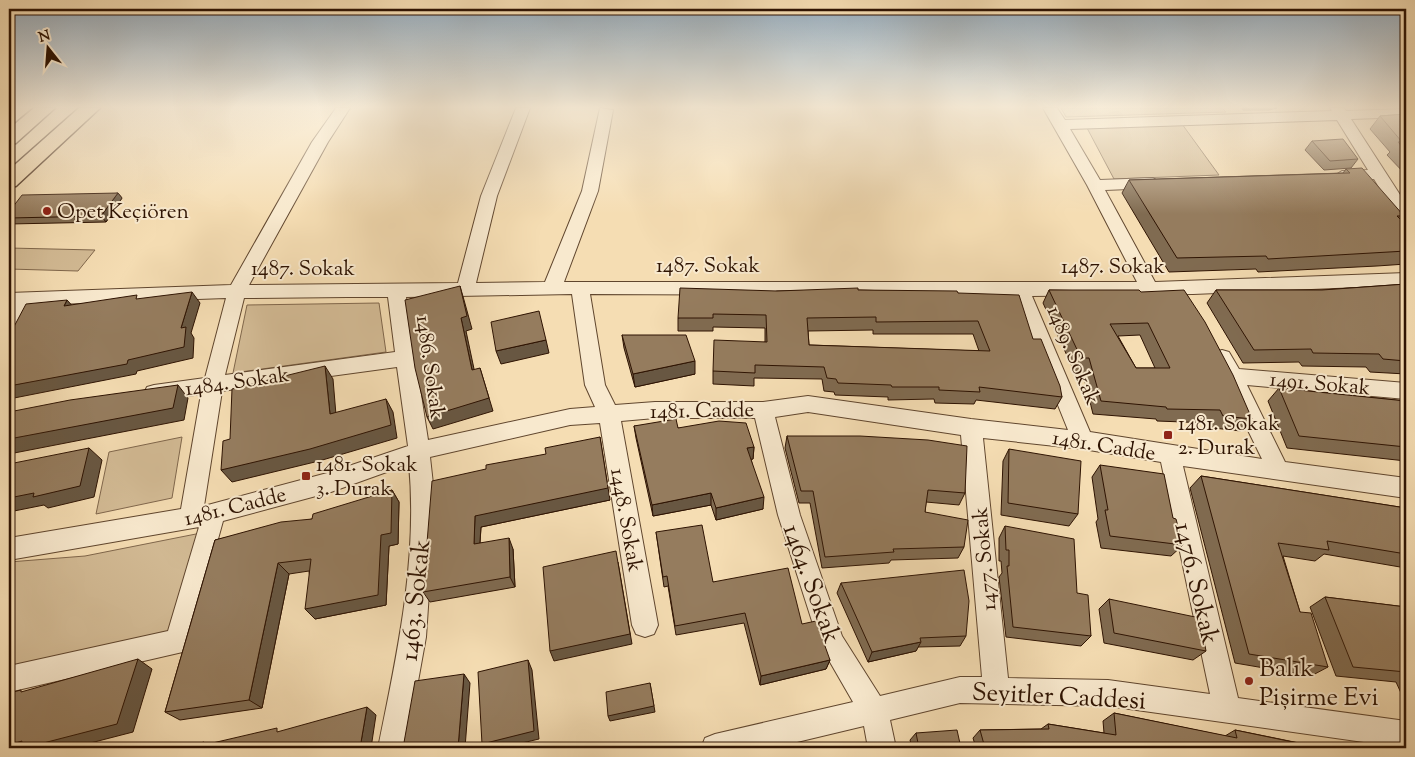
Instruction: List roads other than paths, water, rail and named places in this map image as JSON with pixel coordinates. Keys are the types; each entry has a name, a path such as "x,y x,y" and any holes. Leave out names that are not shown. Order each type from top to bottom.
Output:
{"main road":[{"path":"9,181 51,143"}],"street":[{"path":"9,679 178,642 202,516 213,385 237,291 319,143"},
{"path":"464,290 489,196 509,143"},
{"path":"552,288 590,191 599,143"},
{"path":"1071,143 1149,288"},
{"path":"1359,143 1406,217"},
{"path":"1328,176 1377,174"},
{"path":"1095,185 1172,182"},
{"name":"1487. Sokak","path":"16,299 237,291 464,290 580,287 1149,288 1186,297 1299,286 1406,279"},
{"name":"1448. Sokak","path":"580,287 595,385 609,414 645,625"},
{"name":"1489. Sokak","path":"1020,289 1083,440"},
{"name":"1486. Sokak","path":"396,290 419,451"},
{"path":"9,326 16,299"},
{"path":"1214,344 1233,376 1278,470"},
{"name":"1484. Sokak","path":"135,396 405,358"},
{"name":"1491. Sokak","path":"1233,376 1406,391"},
{"name":"1481. Cadde","path":"9,549 202,516 331,482 419,451 570,417 655,410 763,410 808,404 971,428 1083,440 1170,456 1406,488"},
{"name":"1464. Sokak","path":"763,410 789,515 832,643 874,711 882,748"},
{"name":"1477. Sokak","path":"971,428 996,691"},
{"name":"1463. Sokak","path":"392,748 413,637 424,502 419,451"},
{"name":"1476. Sokak","path":"1170,456 1227,710"},
{"name":"Seyitler Caddesi","path":"715,748 960,690 1108,693 1406,735"}],"place":[{"name":"Opet Keçiören","path":"47,211"},
{"name":"1481. Sokak 2. Durak","path":"1168,435"},
{"name":"1481. Sokak 3. Durak","path":"306,476"},
{"name":"Balık Pişirme Evi","path":"1249,681"}]}
